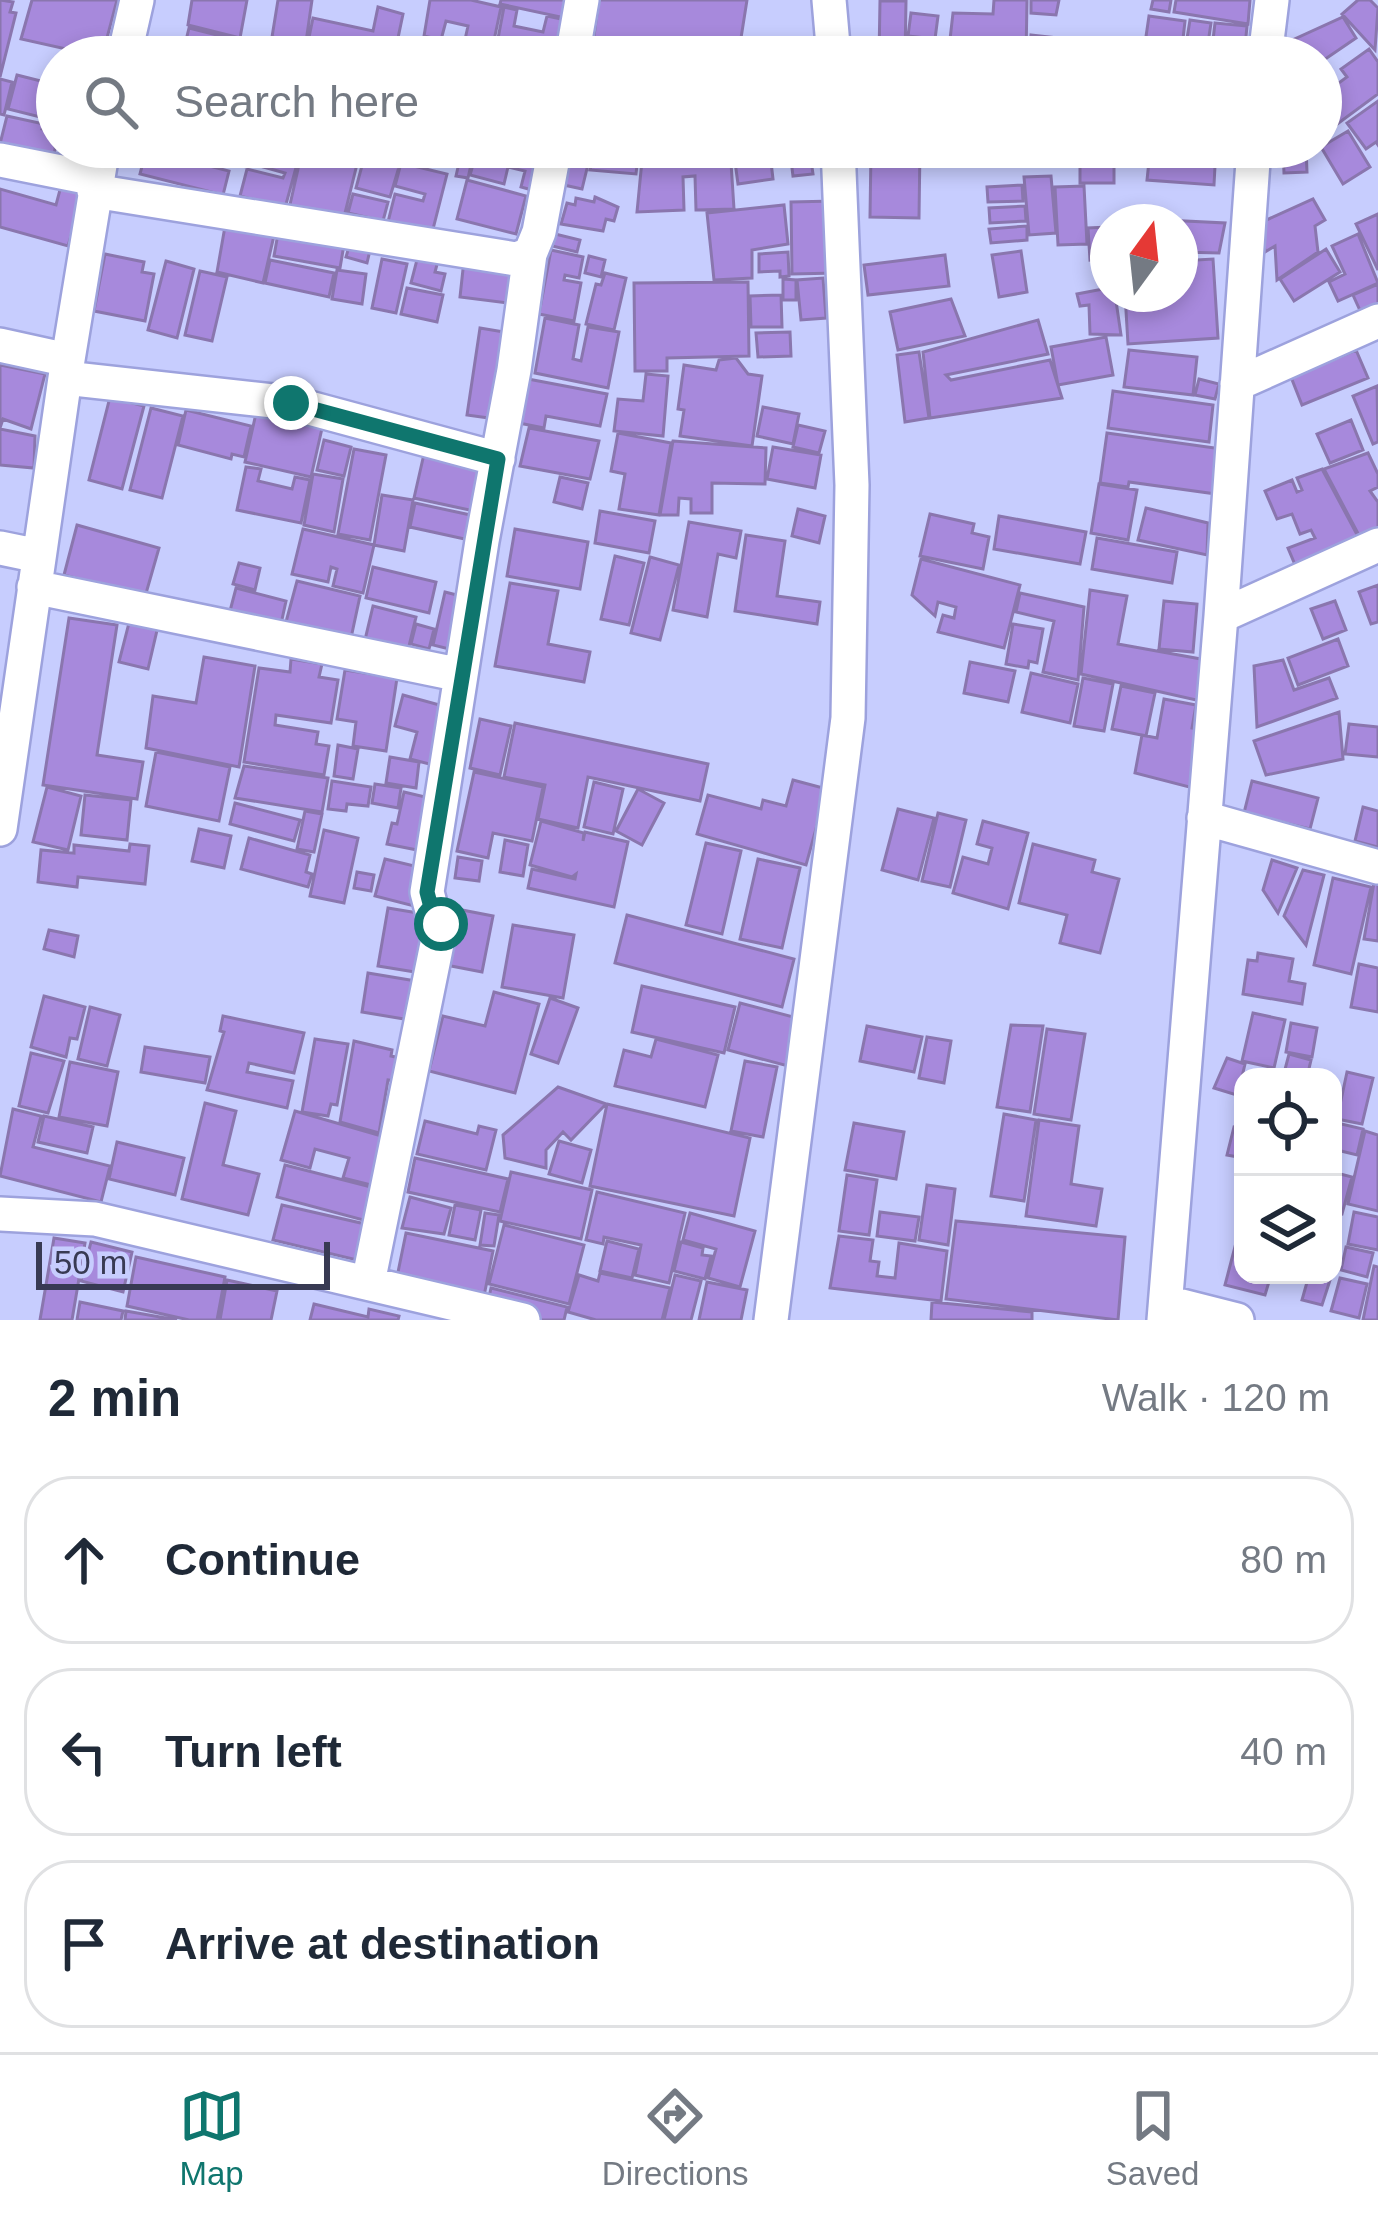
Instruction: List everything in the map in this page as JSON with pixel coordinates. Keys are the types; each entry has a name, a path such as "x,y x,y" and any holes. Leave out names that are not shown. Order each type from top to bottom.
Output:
{"street":[{"path":"129,36 137,0"},
{"path":"576,36 582,0"},
{"path":"830,0 833,36"},
{"path":"1268,36 1272,0"},
{"path":"0,160 36,164"},
{"path":"65,168 516,259 530,254"},
{"path":"368,1282 441,924 427,892 530,254 551,168"},
{"path":"771,1320 848,718 852,485 839,168"},
{"path":"1237,1320 1165,1311 1253,168"},
{"path":"0,829 4,769 98,172"},
{"path":"1238,384 1378,321"},
{"path":"0,345 66,369 291,403 498,459"},
{"path":"1221,616 1378,545"},
{"path":"0,548 36,572 461,675"},
{"path":"1204,818 1378,867"},
{"path":"0,1214 95,1220 523,1320"}],"building":[{"path":"0,0 13,2 10,12 16,13 0,77"},
{"path":"32,0 117,0 108,36 36,36 36,42 21,39"},
{"path":"192,0 247,0 240,36 188,25"},
{"path":"278,0 312,0 307,36 272,36"},
{"path":"430,0 471,0 501,7 495,36 466,36 468,26 446,21 442,36 424,36"},
{"path":"501,0 569,0 565,18 500,4"},
{"path":"599,0 747,0 741,36 594,36"},
{"path":"994,0 1027,0 1026,36 950,36 953,13 993,14"},
{"path":"1031,0 1059,0 1056,15 1031,13"},
{"path":"1153,0 1171,0 1169,12 1151,9"},
{"path":"1176,0 1250,0 1248,24 1174,12"},
{"path":"1358,0 1370,0 1378,8 1375,50 1342,14"},
{"path":"880,1 906,1 905,36 879,36"},
{"path":"378,7 403,14 398,36 309,36 313,18 373,31"},
{"path":"504,7 517,10 514,26 543,32 547,16 566,20 563,36 498,36"},
{"path":"911,13 938,16 935,36 908,36"},
{"path":"1149,16 1185,21 1183,36 1146,36"},
{"path":"1343,17 1356,38 1342,48 1342,36 1301,36"},
{"path":"1190,20 1211,23 1209,36 1187,36"},
{"path":"1215,23 1247,26 1246,36 1213,36"},
{"path":"189,28 221,36 187,36"},
{"path":"1369,49 1378,62 1378,94 1342,121 1342,81 1347,77 1342,68"},
{"path":"17,75 36,80 36,116 8,109"},
{"path":"0,79 12,82 4,115 0,114"},
{"path":"1378,101 1378,145 1366,149 1347,123"},
{"path":"7,116 36,122 36,153 0,144"},
{"path":"1348,131 1370,167 1343,184 1333,168 1342,168 1342,135"},
{"path":"142,168 229,171 223,195 140,174"},
{"path":"267,168 296,168 285,208 240,196 247,169 283,178 285,173"},
{"path":"298,168 356,168 343,221 289,209"},
{"path":"361,168 399,168 390,197 356,188"},
{"path":"400,168 447,174 432,233 388,222 395,194 423,201 425,194 395,186"},
{"path":"458,168 470,168 468,178 456,176"},
{"path":"472,168 508,168 504,184 470,175"},
{"path":"512,168 541,168 539,192 521,187 525,171"},
{"path":"568,168 587,168 582,189 564,185"},
{"path":"591,168 637,168 636,174"},
{"path":"641,168 731,168 734,209 696,210 695,176 683,177 684,210 637,212"},
{"path":"736,168 772,168 773,179 738,184"},
{"path":"792,168 812,168 813,174 793,176"},
{"path":"871,168 920,168 919,218 870,217"},
{"path":"1080,168 1114,168 1114,183 1080,183"},
{"path":"1148,168 1215,168 1214,185 1147,180"},
{"path":"1284,168 1307,168 1307,172 1284,173"},
{"path":"1051,176 1056,233 1029,235 1024,177"},
{"path":"467,180 526,196 516,234 457,219"},
{"path":"1022,185 1023,201 988,202 987,187"},
{"path":"61,186 84,192 68,246 0,227 0,189 56,205"},
{"path":"1084,186 1087,244 1058,245 1055,187"},
{"path":"353,194 388,202 383,221 348,213"},
{"path":"595,197 618,207 614,221 606,219 603,231 561,224 567,203 575,205 576,198 594,202"},
{"path":"1313,199 1325,220 1315,226 1318,252 1277,280 1275,246 1265,252 1262,222"},
{"path":"834,201 836,273 792,274 791,202"},
{"path":"784,205 788,244 752,250 752,278 714,280 707,213"},
{"path":"1025,206 1026,221 990,223 989,208"},
{"path":"1378,214 1378,270 1356,224"},
{"path":"227,215 276,227 263,283 217,272"},
{"path":"1198,222 1225,223 1219,253 1198,252"},
{"path":"1027,226 1027,240 991,243 989,229"},
{"path":"279,228 345,239 340,268 274,256"},
{"path":"551,233 580,240 577,252 548,245"},
{"path":"1358,234 1378,283 1338,301 1329,282 1345,274 1332,246"},
{"path":"351,240 371,246 367,263 346,257"},
{"path":"1326,249 1340,272 1294,301 1280,279"},
{"path":"551,250 583,257 579,278 565,275 564,280 581,283 574,321 539,314"},
{"path":"1021,251 1027,292 999,297 992,255"},
{"path":"419,252 439,257 435,272 445,274 441,291 411,283"},
{"path":"788,252 789,276 780,277 780,271 759,272 759,254"},
{"path":"105,254 144,262 142,272 154,274 145,321 94,311"},
{"path":"945,255 949,286 868,295 864,265"},
{"path":"589,256 605,260 601,277 585,273"},
{"path":"382,259 407,264 396,313 372,308"},
{"path":"1213,259 1218,338 1128,344 1126,312 1198,312 1198,260"},
{"path":"270,260 334,273 329,297 265,283"},
{"path":"464,260 521,267 517,304 460,297"},
{"path":"166,261 194,269 177,338 148,330"},
{"path":"337,270 366,274 362,304 332,299"},
{"path":"200,271 227,277 212,341 185,335"},
{"path":"605,273 626,278 614,330 586,324 596,284 601,285"},
{"path":"823,278 826,318 801,320 797,280"},
{"path":"783,279 796,280 796,300 783,300"},
{"path":"748,282 749,356 667,358 667,371 635,371 634,283"},
{"path":"1378,284 1378,323 1368,328 1353,295"},
{"path":"407,288 443,295 437,322 401,314"},
{"path":"1090,291 1090,312 1118,312 1121,335 1090,334 1089,305 1080,306 1077,294"},
{"path":"781,295 782,327 751,327 750,296"},
{"path":"951,299 965,336 898,350 890,312"},
{"path":"545,318 579,325 573,359 581,361 588,327 619,332 608,388 535,373"},
{"path":"1038,320 1048,354 946,375 951,380 1050,360 1062,398 930,418 923,352"},
{"path":"480,328 510,333 496,419 467,415"},
{"path":"790,332 791,356 758,357 756,333"},
{"path":"1106,337 1113,375 1058,385 1051,347"},
{"path":"1129,350 1197,357 1193,395 1124,387"},
{"path":"1356,350 1368,378 1302,405 1291,377"},
{"path":"919,352 929,418 905,422 897,355"},
{"path":"736,358 748,374 762,376 752,446 680,436 684,365 716,370 719,360"},
{"path":"0,365 45,374 31,429 3,419 0,428"},
{"path":"646,374 668,376 663,436 614,431 618,399 643,401"},
{"path":"528,379 607,394 600,426 546,416 544,428 519,423"},
{"path":"1199,379 1219,384 1215,399 1195,395"},
{"path":"1377,386 1378,442 1373,444 1353,396"},
{"path":"1113,391 1213,405 1209,442 1108,428"},
{"path":"110,397 144,406 122,489 89,480"},
{"path":"763,407 799,414 793,444 757,436"},
{"path":"151,408 183,416 162,498 130,490"},
{"path":"257,409 323,424 311,477 245,462"},
{"path":"186,410 251,426 244,457 232,454 231,459 178,445"},
{"path":"1351,420 1363,450 1330,463 1317,434"},
{"path":"798,425 825,431 819,453 793,447"},
{"path":"529,428 599,441 590,479 520,466"},
{"path":"0,429 35,436 34,468 0,465"},
{"path":"618,433 671,443 659,515 619,509 625,474 611,471"},
{"path":"1107,433 1222,449 1216,494 1129,482 1128,487 1100,483"},
{"path":"324,440 351,447 344,476 317,470"},
{"path":"673,441 766,448 765,484 712,483 712,513 691,513 691,499 679,498 678,515 660,515"},
{"path":"773,447 821,455 815,488 767,479"},
{"path":"354,449 386,455 370,540 338,534"},
{"path":"1368,453 1378,474 1378,487 1370,491 1378,502 1378,535 1363,543 1324,469"},
{"path":"424,454 483,468 474,511 414,498"},
{"path":"246,467 261,469 258,481 292,489 295,477 310,480 301,523 237,510"},
{"path":"1322,469 1361,542 1296,567 1288,548 1315,538 1311,530 1300,534 1292,514 1277,519 1265,491 1292,480 1297,492 1302,490 1297,478"},
{"path":"313,474 343,479 334,532 304,525"},
{"path":"560,477 588,483 582,509 554,502"},
{"path":"1099,484 1137,490 1128,540 1091,533"},
{"path":"382,495 413,500 404,551 374,545"},
{"path":"415,503 475,516 469,540 410,527"},
{"path":"1146,508 1208,523 1207,555 1138,540"},
{"path":"798,509 825,516 819,543 792,536"},
{"path":"600,511 655,521 649,553 595,543"},
{"path":"930,514 974,524 972,533 989,537 983,569 920,556"},
{"path":"999,516 1086,532 1080,564 994,549"},
{"path":"689,522 741,531 736,558 718,554 707,617 673,610"},
{"path":"77,525 159,548 145,597 64,575"},
{"path":"303,529 374,545 363,593 333,586 337,569 331,567 328,582 292,574"},
{"path":"515,529 588,542 580,589 507,576"},
{"path":"746,535 785,541 777,596 820,602 817,624 735,611"},
{"path":"1097,538 1177,552 1172,583 1092,569"},
{"path":"615,556 644,563 629,625 601,619"},
{"path":"650,557 679,565 660,640 631,633"},
{"path":"921,559 1020,585 1004,648 938,632 943,615 954,618 956,607 938,602 935,616 912,595"},
{"path":"239,563 260,568 255,590 233,584"},
{"path":"373,567 436,582 429,613 366,598"},
{"path":"297,581 360,596 351,638 286,622"},
{"path":"510,583 558,591 548,644 590,652 584,682 495,666"},
{"path":"1378,585 1378,622 1371,624 1359,592"},
{"path":"236,588 286,601 281,624 230,611"},
{"path":"1090,590 1127,596 1118,644 1212,661 1205,702 1081,674"},
{"path":"445,592 465,597 453,650 433,645"},
{"path":"1020,593 1084,607 1078,680 1043,672 1054,621 1016,612"},
{"path":"1164,601 1197,604 1193,652 1159,649"},
{"path":"1335,601 1346,630 1323,639 1311,609"},
{"path":"373,606 416,617 408,650 365,640"},
{"path":"69,618 117,625 97,755 143,762 137,799 43,785"},
{"path":"130,619 158,626 148,669 119,662"},
{"path":"416,624 434,629 429,649 411,644"},
{"path":"1013,624 1043,629 1037,663 1029,661 1028,668 1006,664"},
{"path":"1338,639 1348,666 1298,685 1288,658"},
{"path":"204,657 255,666 239,767 146,748 153,696 196,703"},
{"path":"291,659 322,664 319,677 338,680 331,723 276,715 275,725 318,732 316,744 329,746 324,775 244,762 259,668 290,672"},
{"path":"1283,660 1294,690 1329,678 1337,698 1257,727 1254,666"},
{"path":"970,662 1015,671 1008,702 964,693"},
{"path":"345,670 397,678 386,751 353,746 356,722 337,719"},
{"path":"1031,673 1078,684 1070,723 1022,712"},
{"path":"1083,678 1113,684 1104,731 1074,726"},
{"path":"1121,686 1155,693 1146,736 1112,729"},
{"path":"403,695 447,707 433,765 410,759 417,732 395,726"},
{"path":"1164,699 1196,705 1192,728 1204,730 1193,788 1135,773 1142,735 1157,738"},
{"path":"1339,712 1343,759 1266,775 1254,741"},
{"path":"480,719 511,726 500,775 470,768"},
{"path":"515,723 708,764 700,801 588,777 578,828 538,819 545,785 504,777"},
{"path":"1349,724 1378,727 1378,757 1345,754"},
{"path":"338,745 358,749 353,779 334,776"},
{"path":"156,752 230,767 219,821 146,806"},
{"path":"390,757 419,762 416,788 386,783"},
{"path":"244,766 328,778 322,812 235,798"},
{"path":"474,772 543,787 532,841 493,833 488,858 457,851"},
{"path":"793,780 827,789 806,865 697,834 708,795 761,809 763,800 786,806"},
{"path":"332,781 371,787 368,806 328,809"},
{"path":"1252,781 1318,798 1310,829 1244,813"},
{"path":"594,782 623,789 613,834 584,827"},
{"path":"375,784 401,788 398,808 372,803"},
{"path":"47,787 81,796 68,850 33,842"},
{"path":"638,789 664,803 642,845 616,831"},
{"path":"404,792 434,799 422,851 387,844"},
{"path":"85,795 131,800 127,840 81,835"},
{"path":"235,803 300,820 294,841 230,824"},
{"path":"1363,807 1378,811 1378,847 1355,841"},
{"path":"898,809 934,818 918,880 882,870"},
{"path":"305,811 322,814 314,852 297,849"},
{"path":"938,813 966,820 950,887 922,881"},
{"path":"541,821 584,833 583,841 585,832 628,842 614,907 528,888 532,869 575,879 576,874 572,877 530,865"},
{"path":"983,821 1028,833 1008,909 953,893 963,857 988,864 992,848 977,844"},
{"path":"199,829 231,836 224,868 192,861"},
{"path":"324,830 358,838 344,903 310,896"},
{"path":"249,838 310,855 308,887 241,869"},
{"path":"505,840 528,845 523,876 500,872"},
{"path":"706,843 741,851 722,934 686,925"},
{"path":"130,844 149,846 145,884 78,877 77,887 38,882 41,850 74,853 74,845 129,851"},
{"path":"1033,844 1095,860 1092,872 1119,879 1100,953 1060,943 1067,915 1019,903"},
{"path":"458,857 482,861 479,881 455,878"},
{"path":"385,859 423,868 414,906 375,896"},
{"path":"758,859 800,868 782,948 740,939"},
{"path":"1272,860 1297,868 1278,913 1263,890"},
{"path":"1303,870 1324,875 1306,945 1284,916"},
{"path":"357,872 374,875 371,891 354,888"},
{"path":"1333,878 1371,887 1351,974 1314,965"},
{"path":"1374,883 1378,884 1378,941 1364,939"},
{"path":"388,908 430,915 421,973 378,966"},
{"path":"457,909 493,916 482,972 446,965"},
{"path":"627,915 794,959 782,1007 615,963"},
{"path":"513,925 574,935 563,998 502,987"},
{"path":"49,930 78,936 74,957 44,949"},
{"path":"1258,953 1293,959 1289,981 1305,984 1302,1004 1243,994 1248,960 1257,961"},
{"path":"1359,964 1378,968 1378,1012 1351,1007"},
{"path":"368,973 422,982 416,1021 362,1012"},
{"path":"642,986 735,1007 724,1053 632,1032"},
{"path":"494,992 539,1004 515,1093 429,1071 443,1016 485,1026"},
{"path":"44,996 85,1007 77,1039 70,1038 66,1057 31,1047"},
{"path":"550,998 578,1008 558,1063 531,1054"},
{"path":"740,1003 801,1019 788,1066 728,1050"},
{"path":"90,1007 120,1015 107,1066 78,1059"},
{"path":"1253,1013 1285,1020 1274,1068 1242,1061"},
{"path":"223,1016 304,1033 294,1073 249,1063 247,1072 293,1081 287,1108 207,1090 224,1032 220,1031"},
{"path":"1291,1023 1317,1028 1312,1057 1286,1052"},
{"path":"1011,1025 1043,1026 1030,1112 997,1107"},
{"path":"867,1026 922,1037 914,1072 860,1061"},
{"path":"1047,1029 1085,1034 1071,1120 1034,1114"},
{"path":"927,1037 951,1041 944,1083 919,1078"},
{"path":"315,1039 348,1044 337,1105 331,1104 328,1116 302,1112"},
{"path":"656,1039 718,1055 705,1107 615,1086 624,1050 651,1057"},
{"path":"354,1041 392,1050 391,1056 400,1058 397,1081 388,1080 379,1133 340,1122"},
{"path":"145,1047 210,1057 205,1083 141,1072"},
{"path":"31,1053 64,1061 48,1113 19,1106"},
{"path":"1289,1054 1311,1060 1309,1068 1285,1068"},
{"path":"1227,1058 1245,1064 1234,1068 1234,1094 1214,1088"},
{"path":"745,1061 777,1067 763,1137 731,1131"},
{"path":"70,1062 118,1072 107,1126 59,1117"},
{"path":"1347,1072 1373,1078 1362,1124 1342,1120"},
{"path":"558,1087 606,1104 571,1140 563,1132 546,1150 546,1168 505,1158 503,1135"},
{"path":"205,1103 236,1111 223,1165 259,1174 248,1215 182,1199"},
{"path":"607,1104 750,1138 734,1216 590,1186"},
{"path":"13,1109 41,1116 33,1147 110,1166 101,1202 0,1176"},
{"path":"295,1111 392,1139 379,1187 343,1178 349,1158 315,1149 310,1168 281,1160"},
{"path":"1004,1114 1036,1120 1024,1201 991,1196"},
{"path":"44,1116 93,1127 87,1153 38,1142"},
{"path":"1039,1120 1079,1126 1071,1184 1102,1189 1096,1226 1026,1216"},
{"path":"425,1121 477,1134 479,1126 496,1130 486,1170 417,1154"},
{"path":"854,1123 904,1132 896,1179 845,1170"},
{"path":"1342,1124 1363,1129 1357,1155 1342,1151"},
{"path":"1234,1127 1234,1156 1227,1155"},
{"path":"1365,1131 1378,1135 1378,1211 1348,1204"},
{"path":"559,1141 591,1150 582,1183 549,1174"},
{"path":"117,1142 184,1158 175,1195 109,1179"},
{"path":"415,1158 508,1179 500,1212 408,1192"},
{"path":"285,1165 375,1188 367,1221 277,1197"},
{"path":"511,1172 592,1190 581,1239 500,1221"},
{"path":"1342,1174 1352,1177 1342,1214"},
{"path":"847,1175 877,1180 869,1235 839,1231"},
{"path":"927,1185 955,1189 948,1245 919,1240"},
{"path":"597,1192 685,1213 669,1283 635,1275 641,1245 604,1237 603,1244 586,1240"},
{"path":"410,1197 451,1208 444,1234 402,1228"},
{"path":"282,1205 365,1224 357,1260 273,1240"},
{"path":"455,1205 481,1210 475,1240 449,1235"},
{"path":"880,1212 919,1217 915,1241 877,1236"},
{"path":"1354,1212 1378,1217 1378,1250 1348,1244"},
{"path":"485,1213 499,1215 494,1246 480,1245"},
{"path":"690,1213 755,1231 740,1287 708,1278 716,1249 683,1240"},
{"path":"956,1221 1125,1237 1118,1320 946,1299"},
{"path":"504,1225 584,1245 569,1304 489,1284"},
{"path":"406,1233 493,1251 483,1301 396,1282"},
{"path":"839,1236 873,1240 870,1261 879,1262 877,1276 895,1278 899,1243 947,1251 941,1301 830,1288"},
{"path":"54,1238 85,1243 72,1320 40,1320"},
{"path":"607,1241 639,1249 632,1278 600,1271"},
{"path":"91,1242 132,1252 123,1292 81,1281"},
{"path":"681,1242 703,1248 702,1255 711,1256 705,1279 674,1271"},
{"path":"1346,1247 1373,1253 1367,1277 1342,1270"},
{"path":"1234,1250 1234,1284 1268,1284 1265,1295 1225,1285"},
{"path":"136,1257 225,1277 217,1320 189,1320 127,1306"},
{"path":"1374,1266 1378,1267 1378,1320 1363,1320"},
{"path":"600,1273 670,1288 662,1320 596,1320 568,1312 579,1275 598,1281"},
{"path":"675,1275 701,1281 691,1320 664,1320"},
{"path":"1342,1278 1367,1284 1359,1318 1331,1311"},
{"path":"227,1280 277,1291 271,1320 220,1320"},
{"path":"707,1282 747,1290 741,1320 699,1320"},
{"path":"1306,1284 1329,1284 1322,1305 1302,1300"},
{"path":"491,1288 567,1307 564,1320 542,1320 487,1306"},
{"path":"80,1302 123,1311 121,1320 77,1320"},
{"path":"932,1302 1032,1312 1032,1320 931,1320"},
{"path":"314,1304 368,1317 369,1309 399,1316 398,1320 310,1320"},
{"path":"126,1311 177,1320 125,1320"}],"route":[{"path":"291,403 498,459 427,892 441,924"}]}
